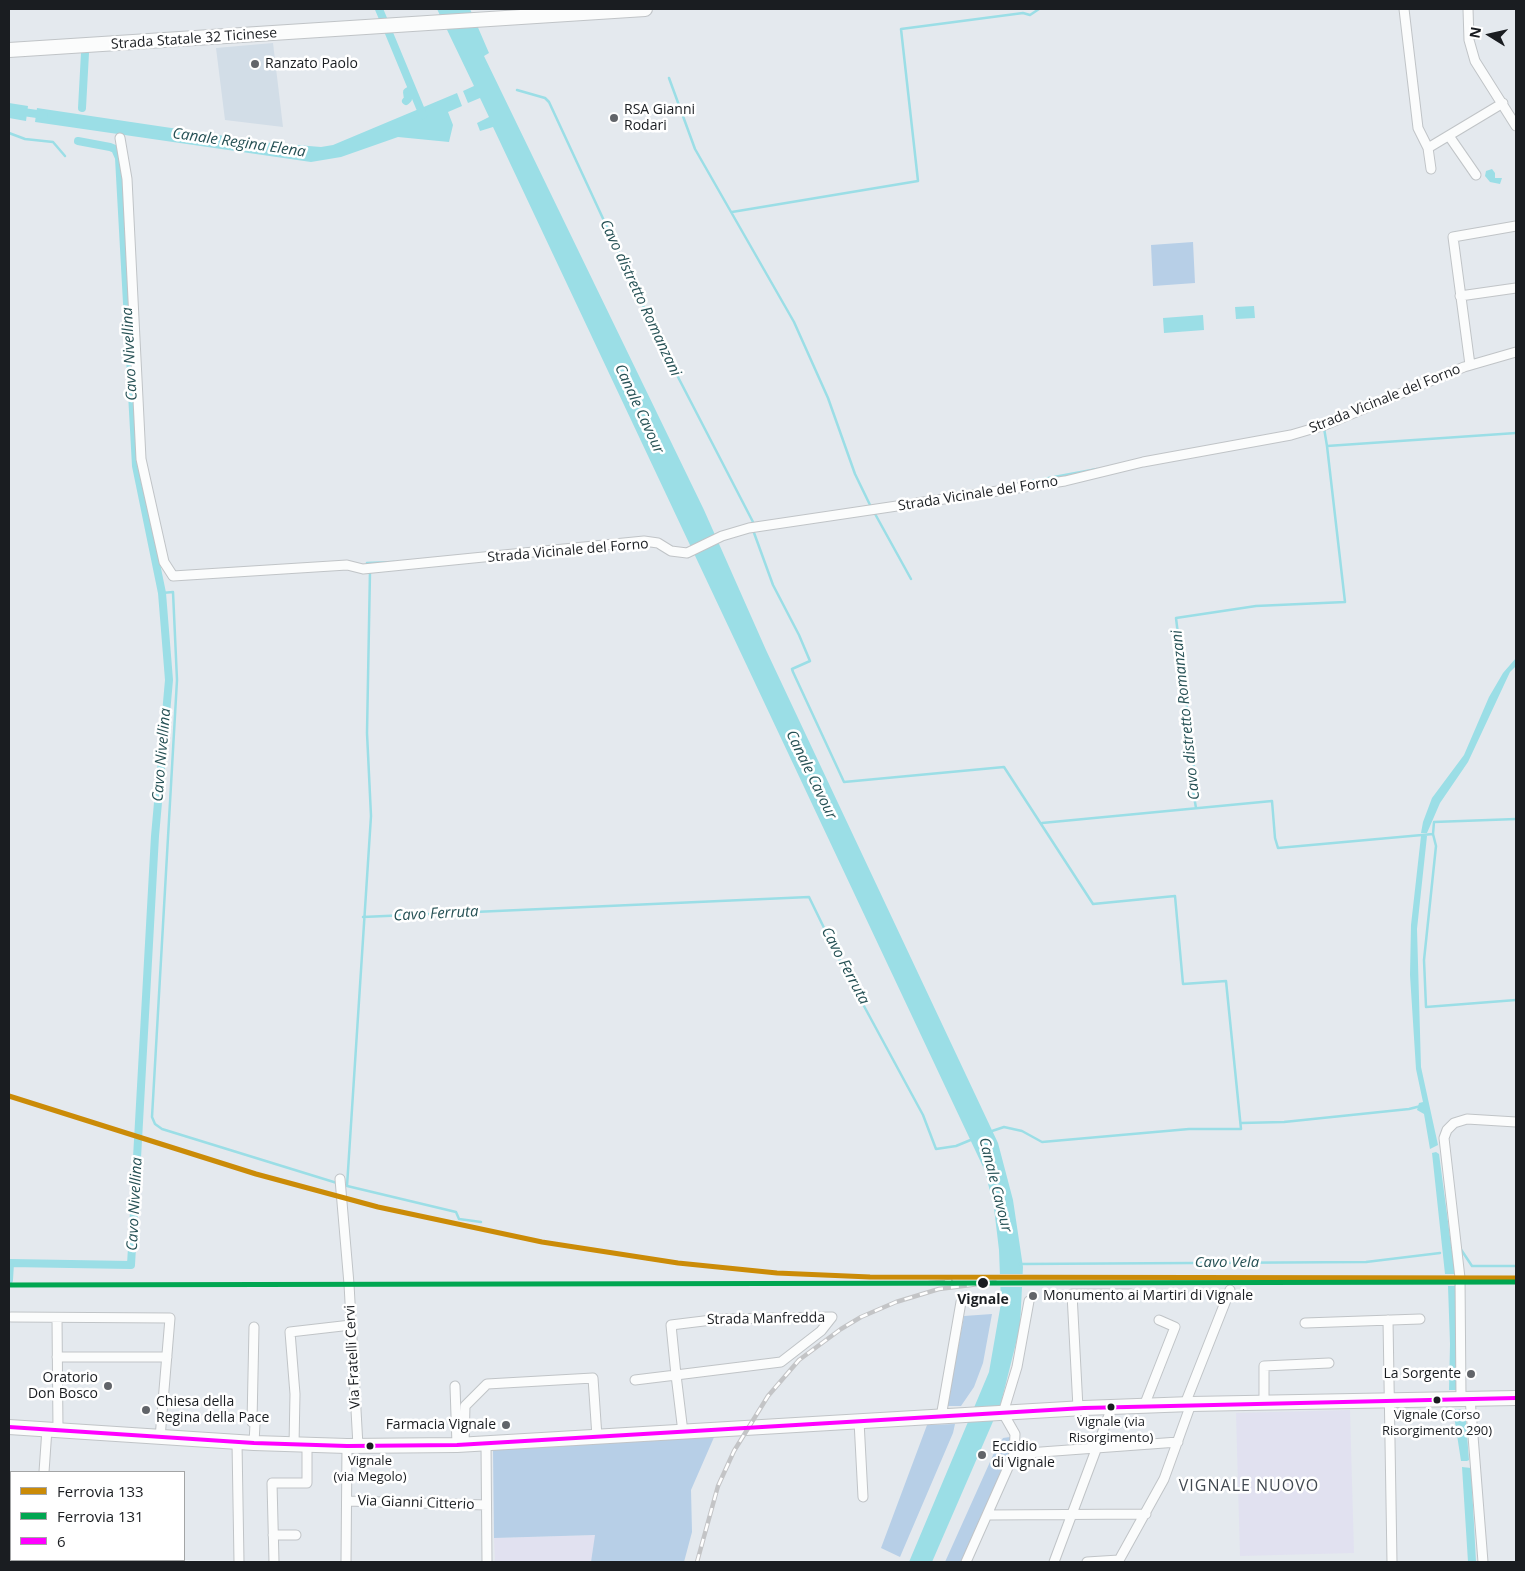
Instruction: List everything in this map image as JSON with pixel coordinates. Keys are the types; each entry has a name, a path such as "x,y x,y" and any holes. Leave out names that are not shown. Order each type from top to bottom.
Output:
{"main road":[{"name":"Strada Statale 32 Ticinese","path":"9,50 645,9"},
{"path":"9,1427 237,1443 353,1446 461,1445 1078,1408 1264,1402 1516,1398"}],"street":[{"path":"1404,9 1418,128 1428,148 1431,169"},
{"path":"1468,9 1469,40 1475,61 1516,126"},
{"path":"1428,148 1503,103"},
{"path":"1449,136 1476,175"},
{"name":"Strada Vicinale del Forno","path":"120,138 128,189 141,459 153,521 167,569 173,576 347,565 369,568 644,541 658,543 671,551 687,553 722,536 752,528 1065,480 1143,462 1291,435 1322,426 1470,365 1516,352"},
{"path":"1470,365 1453,237 1516,226"},
{"path":"1460,296 1516,288"},
{"path":"1483,1562 1460,1398 1460,1282 1444,1138 1447,1130 1454,1123 1467,1119 1516,1122"},
{"name":"Via Fratelli Cervi","path":"341,1182 351,1326 353,1446 346,1501 346,1562"},
{"path":"1088,1562 1119,1561 1146,1514 1164,1479 1178,1442 1188,1404 1230,1290"},
{"path":"1078,1408 1072,1294 1131,1294"},
{"path":"966,1562 1014,1454 1015,1434 1001,1413 1018,1367 1029,1301"},
{"path":"941,1417 961,1302"},
{"name":"Strada Manfredda","path":"635,1380 676,1375 781,1362 821,1331 832,1316 720,1318 671,1325 676,1375 683,1431"},
{"path":"12,1317 170,1318 160,1438"},
{"path":"44,1471 52,1430 57,1357 56,1318"},
{"path":"1305,1323 1420,1319"},
{"path":"1144,1406 1175,1327 1159,1320"},
{"path":"1388,1320 1392,1562"},
{"path":"274,1562 272,1483 307,1483 300,1445 290,1332 351,1326"},
{"path":"254,1327 252,1422 255,1424 254,1443"},
{"path":"57,1357 167,1357"},
{"path":"1264,1402 1264,1366 1329,1363"},
{"path":"461,1445 465,1406 486,1384 593,1378 597,1437"},
{"path":"455,1386 461,1445"},
{"path":"1054,1562 1112,1407"},
{"path":"858,1421 863,1497"},
{"path":"1014,1454 1178,1442"},
{"path":"237,1443 239,1562"},
{"path":"486,1444 487,1562"},
{"name":"Via Gianni Citterio","path":"346,1501 486,1505"},
{"path":"988,1515 1146,1514"},
{"path":"273,1535 296,1534"}],"shaded area":[{"path":"273,43 283,127 225,120 216,48"},
{"path":"1193,242 1195,283 1153,286 1151,245"},
{"path":"992,1314 983,1363 974,1387 961,1406 947,1406 964,1316"},
{"path":"1350,1410 1354,1553 1240,1556 1236,1413"},
{"path":"955,1424 953,1433 900,1557 881,1548 927,1425"},
{"path":"715,1435 691,1490 692,1532 684,1562 591,1562 595,1535 494,1538 493,1450"},
{"path":"1010,1437 1011,1453 964,1562 945,1562 994,1453 1003,1438"},
{"path":"596,1535 591,1562 495,1562 494,1538"}],"water":[{"name":"Canale Cavour","path":"437,9 470,9 489,53 484,56 704,510 766,650 998,1143 1013,1200 1023,1267 1020,1327 1001,1403 932,1562 909,1562 989,1372 1001,1303 999,1250 994,1208 985,1171 493,127 480,131 477,123 489,117 480,98 468,103 463,91 474,86"},
{"path":"457,93 462,106 448,112 453,125 449,142 398,137 341,157 311,162 35,122 37,108 272,143 321,147 333,145"},
{"path":"9,103 28,106 26,121 9,118"},
{"path":"1492,169 1495,173 1495,178 1502,178 1500,184 1490,182 1485,176 1486,171"},
{"path":"1254,306 1255,318 1236,319 1235,307"},
{"path":"1203,315 1204,330 1164,333 1163,318"},
{"path":"1516,658 1516,666 1510,672 1468,762 1440,803 1427,833 1421,833 1432,798 1464,755 1489,697 1503,673"},
{"path":"1421,836 1427,836 1417,929 1421,1067 1438,1145 1430,1149 1424,1114 1417,1110 1419,1103 1423,1102 1416,1069 1410,975 1411,925"},
{"path":"1436,1152 1439,1154 1455,1274 1445,1274 1432,1153"},
{"path":"1448,1286 1456,1286 1458,1390 1449,1390"},
{"path":"1453,1409 1465,1410 1469,1460 1467,1461 1461,1461"},
{"path":"1462,1467 1471,1468 1476,1562 1468,1562"}],"pier":[{"path":"997,1274 1025,1274 1025,1287 998,1287"}],"waterway":[{"path":"379,9 423,115"},
{"name":"Cavo distretto Romanzani","path":"732,212 918,181 901,29 1023,13 1030,15 1039,9"},
{"path":"82,108 85,53"},
{"name":"Cavo distretto Romanzani","path":"669,78 695,149 794,322 828,398 855,474 871,507"},
{"name":"Cavo Nivellina","path":"406,101 408,99 407,92 412,89"},
{"name":"Cavo distretto Romanzani","path":"517,90 545,98 549,102 663,348 753,522"},
{"name":"Canale Regina Elena","path":"9,110 44,115"},
{"path":"9,133 25,139 53,142 65,156"},
{"name":"Cavo Nivellina","path":"9,1280 10,1263 131,1265 155,836 169,680 162,593 136,466 119,158 115,149 78,141"},
{"name":"Cavo distretto Romanzani","path":"1324,428 1327,446"},
{"name":"Cavo distretto Romanzani","path":"1196,808 1190,773 1194,767 1176,618 1256,606 1345,602 1327,446 1516,433"},
{"name":"Cavo distretto Romanzani","path":"1022,483 1097,469"},
{"name":"Cavo distretto Romanzani","path":"874,512 911,579"},
{"name":"Cavo distretto Romanzani","path":"753,530 773,585 810,661 792,669 793,672 844,782 1004,767 1093,904 1175,896 1183,984 1226,981 1241,1129 1189,1129 1042,1142 1022,1131 1004,1127 989,1132"},
{"path":"368,566 367,563 394,562"},
{"path":"347,1186 371,816 367,733 370,571"},
{"path":"162,593 173,592 177,680 152,1117 155,1124 162,1129 337,1183"},
{"name":"Cavo distretto Romanzani","path":"1042,823 1272,801 1275,838 1278,848 1433,834 1436,846 1424,960 1426,1007 1516,1000"},
{"name":"Cavo distretto Romanzani","path":"1433,834 1434,822 1516,819"},
{"name":"Cavo Ferruta","path":"363,917 809,897 845,971 923,1115 936,1149 956,1146 973,1139"},
{"name":"Cavo distretto Romanzani","path":"1241,1123 1284,1122 1409,1109 1421,1106"},
{"path":"343,1185 456,1212 459,1219 481,1222"},
{"name":"Cavo Vela","path":"1460,1248 1472,1266 1516,1266"},
{"name":"Cavo Vela","path":"1020,1264 1366,1262 1440,1253"}],"railway":[{"path":"929,1283 951,1281"},
{"path":"697,1562 718,1486 734,1451 768,1396 799,1360 841,1329 861,1317 896,1302 939,1289 995,1282"}],"rail line":[{"name":"133","path":"9,1096 256,1174 378,1207 542,1242 678,1263 777,1273 870,1277 1516,1278"},
{"name":"131","path":"9,1285 1516,1282"}],"transit line":[{"name":"6","path":"9,1427 254,1443 347,1446 457,1445 1084,1408 1516,1398"}],"place":[{"name":"Ranzato Paolo","path":"255,64"},
{"name":"RSA Gianni Rodari","path":"614,118"},
{"name":"Vignale","path":"983,1283"},
{"name":"Monumento ai Martiri di Vignale","path":"1033,1296"},
{"name":"La Sorgente","path":"1471,1374"},
{"name":"Oratorio Don Bosco","path":"108,1386"},
{"name":"Vignale (Corso Risorgimento 290)","path":"1437,1400"},
{"name":"Vignale (via Risorgimento)","path":"1111,1407"},
{"name":"Chiesa della Regina della Pace","path":"146,1410"},
{"name":"Farmacia Vignale","path":"506,1425"},
{"name":"Vignale (via Megolo)","path":"370,1446"},
{"name":"Eccidio di Vignale","path":"982,1455"}],"district":[{"name":"VIGNALE NUOVO","path":"1249,1486"}]}
